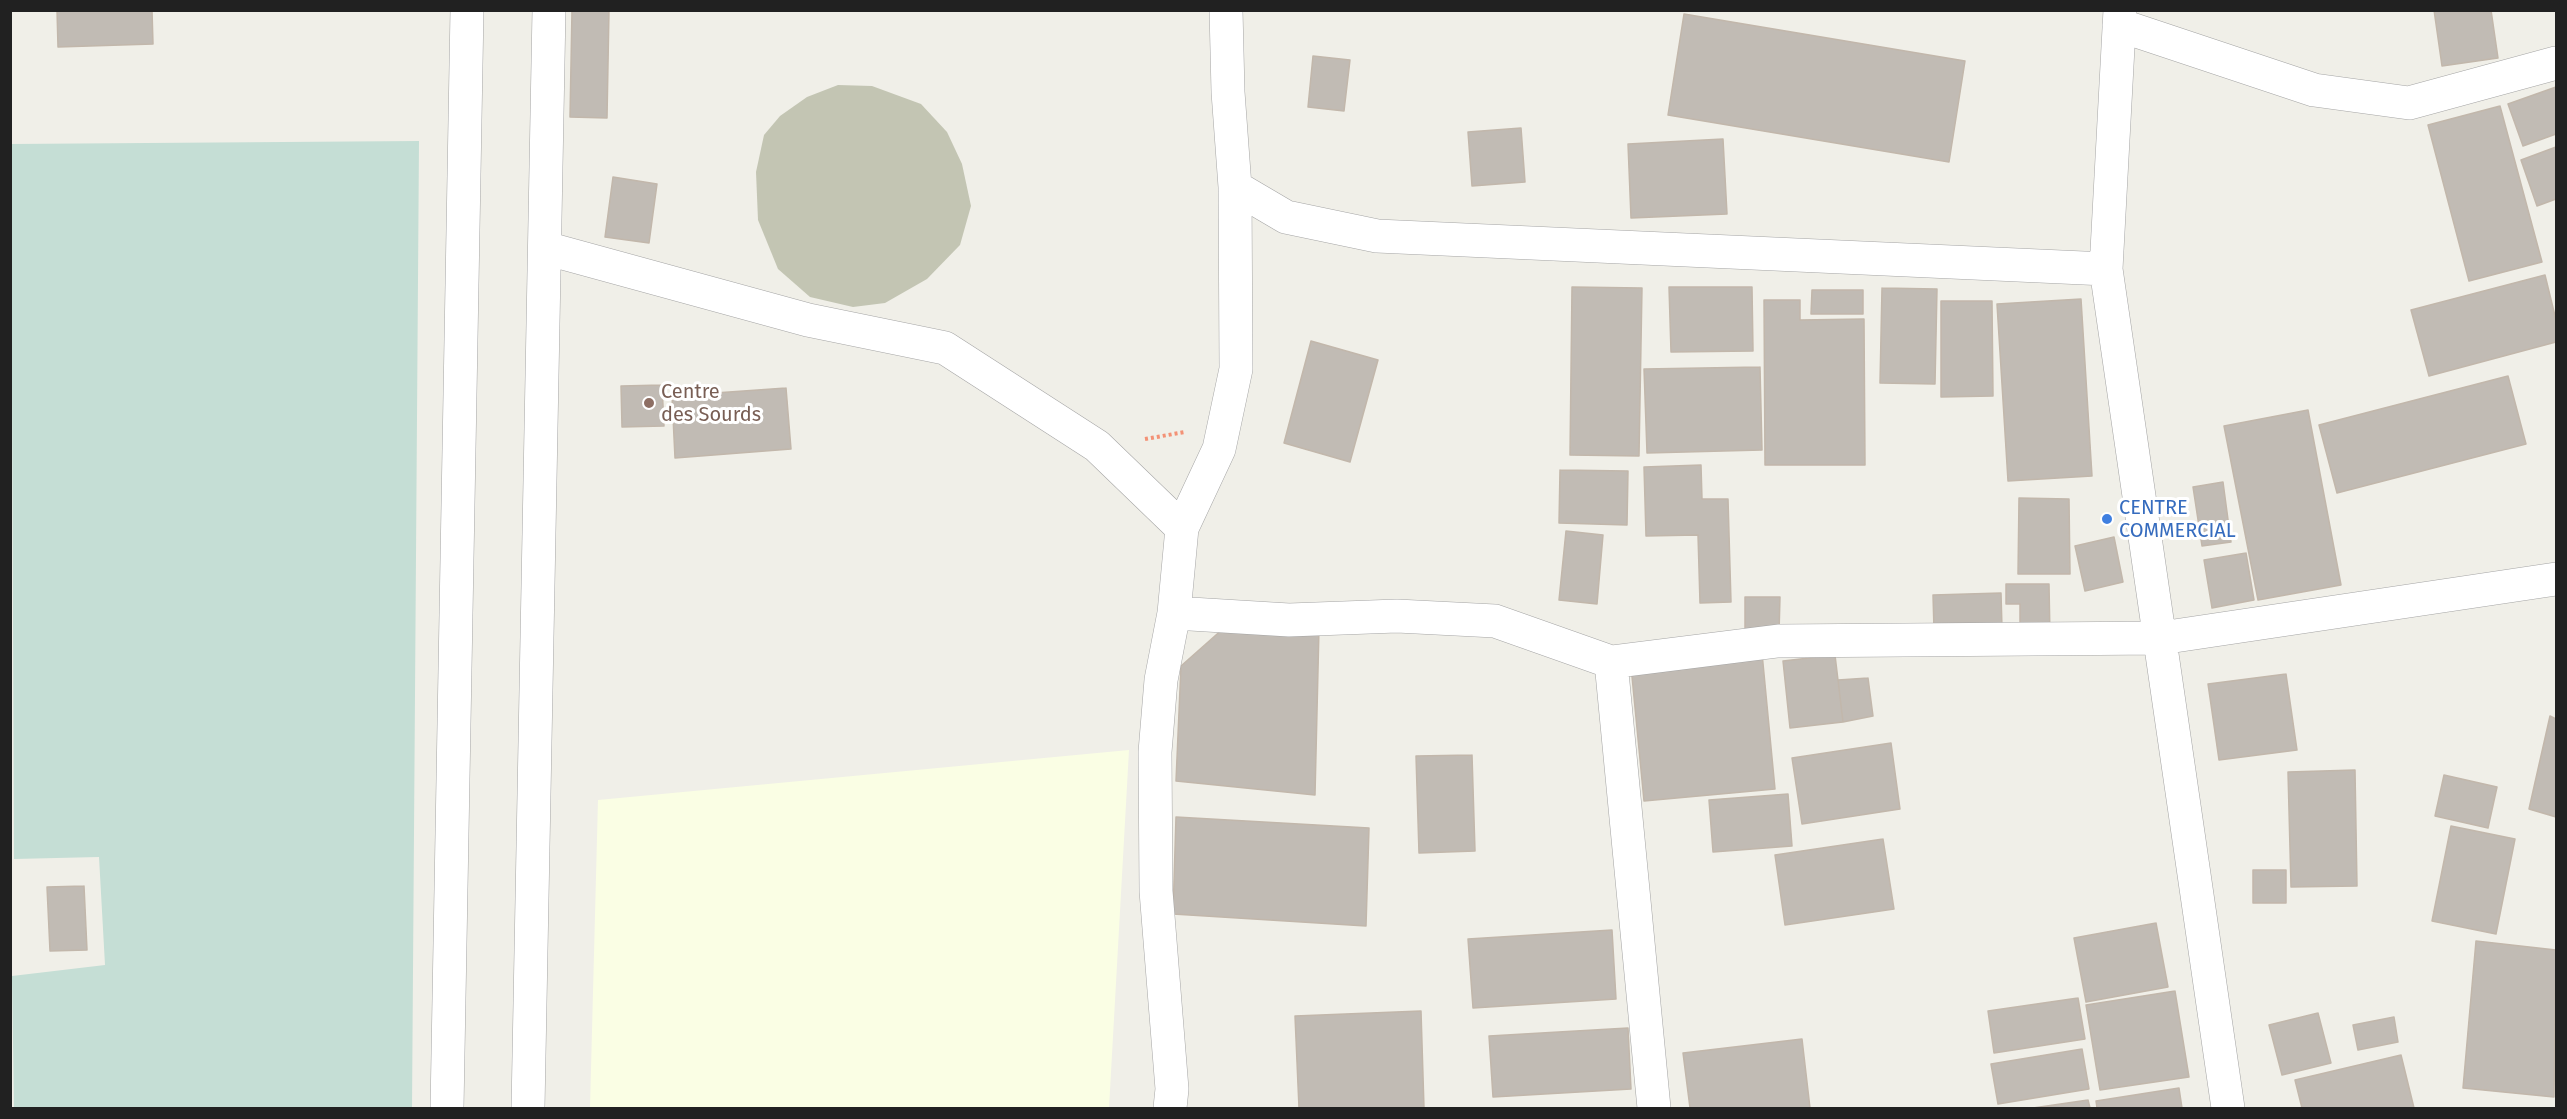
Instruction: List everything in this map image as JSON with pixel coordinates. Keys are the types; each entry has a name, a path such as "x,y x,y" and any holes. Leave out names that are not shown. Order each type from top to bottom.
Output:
{"street":[{"path":"447,1108 467,10"},
{"path":"528,1108 549,10"},
{"path":"1170,1108 1172,1089 1156,891 1155,752 1161,680 1174,613 1182,528 1219,449 1236,369 1235,187 1228,92 1226,10"},
{"path":"2228,1108 2106,269 2120,18 2314,90 2409,103 2556,63"},
{"path":"1235,187 1286,217 1377,236 2106,269"},
{"path":"545,248 808,320 945,348 1097,446 1182,528"},
{"path":"1174,613 1289,621 1396,616 1495,621 1611,662 1778,641 2161,638 2556,579"},
{"path":"1611,662 1654,1108"}],"path":[{"path":"1097,446 1223,426"}],"shaded area":[{"path":"838,85 872,86 921,104 947,132 962,164 971,206 960,245 927,279 885,303 853,307 810,297 778,269 758,220 756,172 764,135 780,116 807,97"},
{"path":"419,141 412,1108 14,1108 12,976 105,965 99,857 14,859 11,144"},
{"path":"1129,750 1109,1108 590,1108 598,800"}],"building":[{"path":"57,10 152,10 153,44 58,47"},
{"path":"572,10 609,10 607,118 570,117"},
{"path":"2434,10 2491,10 2498,58 2442,66"},
{"path":"1684,14 1965,61 1949,162 1668,115"},
{"path":"1313,56 1350,60 1344,111 1308,107"},
{"path":"2556,87 2556,134 2523,146 2508,104"},
{"path":"2500,106 2542,262 2469,281 2428,125"},
{"path":"1521,128 1525,182 1472,186 1468,132"},
{"path":"1723,139 1727,214 1631,218 1628,144"},
{"path":"2556,147 2556,199 2537,206 2521,160"},
{"path":"613,177 657,184 649,243 605,237"},
{"path":"2545,275 2556,320 2556,342 2429,376 2411,310"},
{"path":"1572,287 1642,288 1639,456 1570,455"},
{"path":"1669,287 1752,287 1753,351 1671,352"},
{"path":"1882,288 1937,289 1935,384 1880,383"},
{"path":"1812,290 1863,290 1863,314 1811,314"},
{"path":"2081,299 2092,476 2008,481 1997,304"},
{"path":"1764,300 1800,300 1800,320 1864,319 1865,465 1765,465"},
{"path":"1941,301 1992,301 1993,396 1941,397"},
{"path":"1311,341 1378,360 1350,462 1284,443"},
{"path":"1760,367 1762,450 1647,453 1644,369"},
{"path":"2508,376 2526,444 2337,493 2319,425"},
{"path":"662,385 664,426 622,427 621,386"},
{"path":"786,388 791,449 675,458 672,396"},
{"path":"2308,410 2341,585 2258,600 2224,426"},
{"path":"1701,465 1702,499 1728,499 1731,602 1700,603 1698,535 1646,536 1644,467"},
{"path":"1560,470 1628,471 1627,525 1559,523"},
{"path":"2223,482 2231,542 2202,546 2193,487"},
{"path":"2019,498 2069,499 2070,574 2018,574"},
{"path":"1566,531 1603,535 1597,604 1559,600"},
{"path":"2114,537 2123,582 2085,591 2075,546"},
{"path":"2246,553 2254,600 2212,608 2204,560"},
{"path":"2006,584 2049,584 2050,637 2020,637 2020,604 2006,604"},
{"path":"2001,593 2002,628 1934,630 1933,595"},
{"path":"1745,597 1780,597 1779,633 1745,632"},
{"path":"1225,627 1319,628 1315,795 1176,781 1181,666"},
{"path":"1762,653 1775,789 1644,801 1631,666"},
{"path":"1835,655 1843,722 1790,728 1783,661"},
{"path":"2286,674 2297,750 2219,760 2208,684"},
{"path":"1868,678 1873,716 1843,722 1838,680"},
{"path":"2550,716 2556,719 2556,817 2529,809"},
{"path":"1891,743 1900,809 1802,824 1792,758"},
{"path":"1472,755 1475,851 1419,853 1416,756"},
{"path":"2355,770 2357,886 2291,887 2288,772"},
{"path":"2444,775 2497,787 2488,828 2435,816"},
{"path":"1788,794 1792,846 1713,852 1709,800"},
{"path":"1176,817 1369,828 1366,926 1173,914"},
{"path":"2451,826 2515,839 2496,934 2432,921"},
{"path":"1883,839 1894,909 1785,925 1775,855"},
{"path":"2253,870 2286,870 2286,903 2253,903"},
{"path":"84,886 87,950 50,951 47,887"},
{"path":"2156,923 2168,987 2086,1002 2074,938"},
{"path":"1612,930 1616,999 1473,1008 1468,939"},
{"path":"2476,941 2556,950 2554,1097 2463,1088"},
{"path":"2175,991 2189,1077 2100,1090 2086,1005"},
{"path":"2078,998 2085,1039 1994,1053 1988,1011"},
{"path":"1421,1011 1424,1108 1299,1108 1295,1016"},
{"path":"2318,1013 2331,1063 2282,1075 2269,1025"},
{"path":"2394,1017 2398,1042 2358,1050 2353,1025"},
{"path":"1628,1028 1631,1089 1493,1097 1489,1036"},
{"path":"1802,1039 1810,1108 1690,1108 1683,1053"},
{"path":"2082,1049 2089,1089 1998,1104 1991,1064"},
{"path":"2401,1055 2414,1108 2302,1108 2295,1080"},
{"path":"2179,1088 2182,1108 2097,1108 2096,1101"},
{"path":"2088,1100 2090,1108 2033,1108"}],"place":[{"name":"Centre des Sourds","path":"649,403"},
{"name":"CENTRE COMMERCIAL","path":"2107,519"}]}
